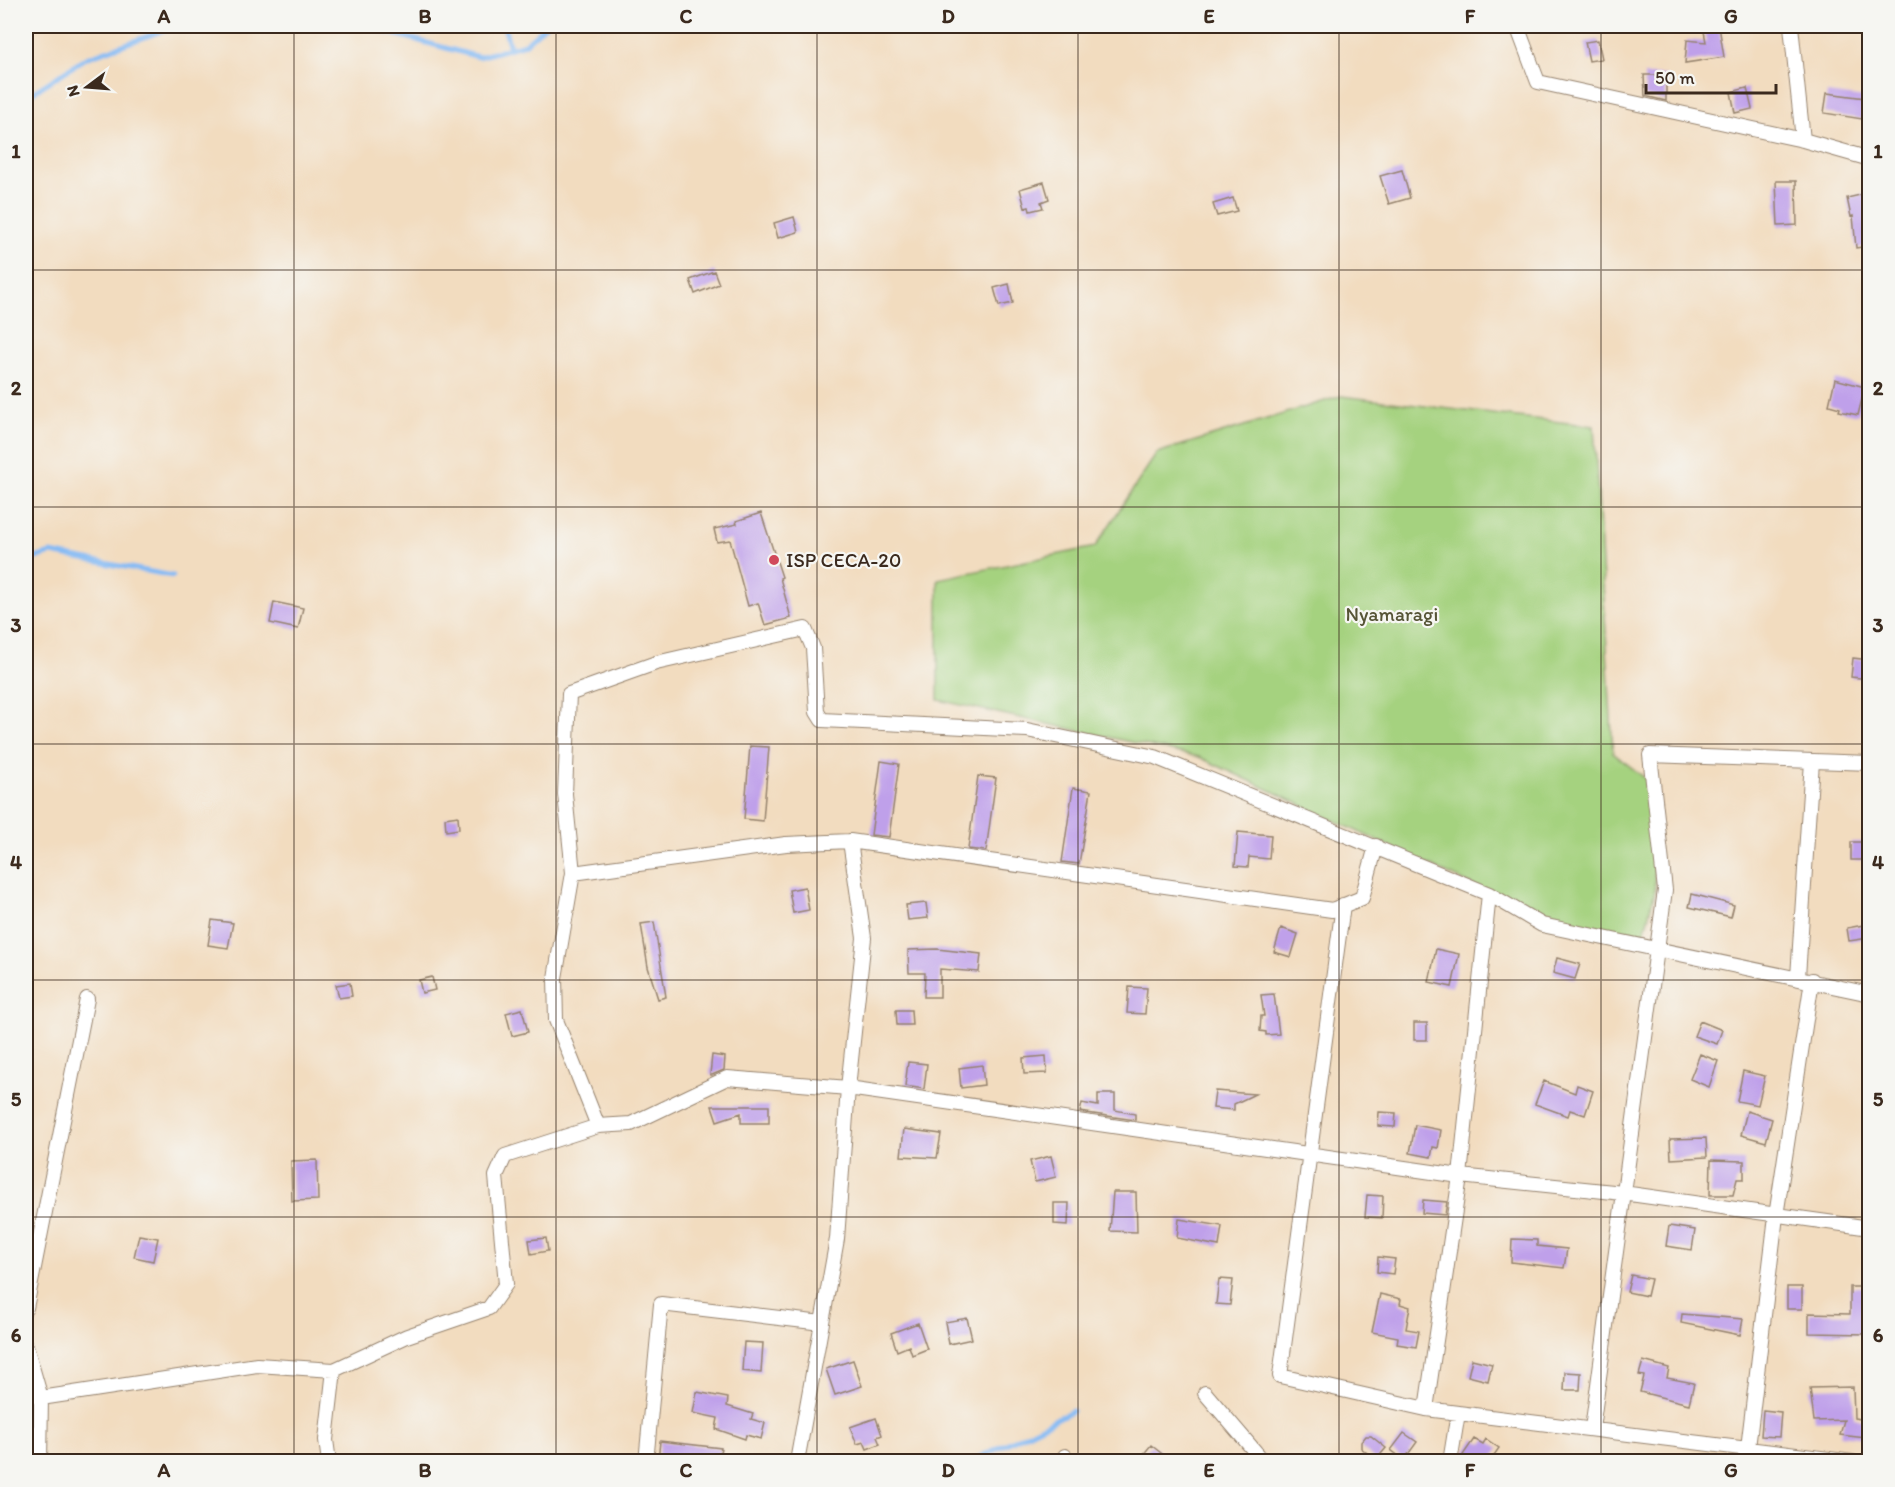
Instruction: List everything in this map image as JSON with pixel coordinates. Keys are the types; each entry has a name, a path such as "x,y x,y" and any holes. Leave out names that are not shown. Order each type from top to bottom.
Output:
{"street":[{"path":"1517,26 1538,82 1803,140 1869,159"},
{"path":"1791,26 1803,140"},
{"path":"598,1126 556,1020 555,978 573,873 565,794 569,694 656,663 805,629 813,648 817,712 822,720 1028,730 1155,757 1489,894 1542,925 1869,994"},
{"path":"1592,1429 1665,890 1650,754 1869,763"},
{"path":"1748,1448 1805,979 1812,761"},
{"path":"797,1461 837,1239 848,1088 864,938 849,841"},
{"path":"573,873 786,844 849,841 1332,909 1362,898 1376,846"},
{"path":"1426,1409 1460,1176 1489,894"},
{"path":"1343,905 1280,1376 1426,1409 1853,1461"},
{"path":"26,1308 87,999"},
{"path":"41,1398 257,1365 334,1370 407,1336 489,1308 506,1284 496,1176 505,1156 598,1126 631,1124 727,1078 848,1088 1460,1176 1623,1194 1869,1228"},
{"path":"646,1461 661,1304 822,1323"},
{"path":"26,1346 41,1398 40,1461"},
{"path":"329,1461 326,1440 334,1370"},
{"path":"1205,1393 1264,1461"},
{"path":"1450,1461 1458,1413"}],"green space":[{"name":"Nyamaragi","path":"1341,396 1594,426 1613,753 1650,782 1655,891 1643,938 1536,915 1199,757 938,700 938,579 1095,547 1157,453"}],"building":[{"path":"1703,26 1719,26 1724,57 1685,63 1687,40 1706,42"},
{"path":"1598,40 1602,59 1589,61 1585,42"},
{"path":"1644,75 1666,75 1666,101 1645,96"},
{"path":"1747,88 1752,109 1735,113 1731,92"},
{"path":"1827,93 1865,98 1862,119 1824,113"},
{"path":"1402,170 1410,198 1389,204 1380,176"},
{"path":"1776,181 1796,181 1797,225 1778,226"},
{"path":"1044,182 1049,199 1041,202 1043,208 1030,211 1029,207 1025,208 1020,189"},
{"path":"1869,193 1869,246 1856,248 1853,216 1851,217 1847,198"},
{"path":"1233,198 1237,211 1217,216 1213,204"},
{"path":"794,217 798,232 778,238 774,223"},
{"path":"714,271 719,284 695,294 690,280"},
{"path":"1009,284 1013,303 999,306 994,288"},
{"path":"1835,379 1865,387 1858,415 1839,411 1840,408 1829,405"},
{"path":"761,513 782,577 780,578 791,618 765,625 758,603 748,606 730,540 717,542 714,529 737,524 736,521"},
{"path":"274,602 303,608 298,629 270,623"},
{"path":"1853,658 1869,660 1869,679 1851,677"},
{"path":"750,746 769,747 763,821 744,819"},
{"path":"881,761 899,764 889,837 871,835"},
{"path":"978,776 996,778 986,851 968,849"},
{"path":"1073,788 1091,791 1079,864 1062,862"},
{"path":"458,816 459,829 446,831 445,818"},
{"path":"1238,832 1271,835 1269,859 1249,857 1248,867 1235,866"},
{"path":"1851,842 1869,842 1869,860 1851,860"},
{"path":"805,887 809,910 793,913 789,890"},
{"path":"1692,894 1734,905 1731,917 1689,907"},
{"path":"926,903 928,918 908,920 906,905"},
{"path":"212,920 233,923 228,948 208,945"},
{"path":"654,922 666,997 658,999 648,967 641,924"},
{"path":"1869,924 1869,938 1849,941 1847,928"},
{"path":"1281,928 1298,934 1291,957 1274,952"},
{"path":"937,949 981,954 979,972 940,969 940,997 924,997 925,973 909,973 908,950"},
{"path":"1436,949 1459,954 1452,987 1429,982"},
{"path":"1557,958 1580,964 1575,979 1553,973"},
{"path":"432,977 435,990 422,993 419,980"},
{"path":"350,983 352,996 339,998 336,985"},
{"path":"1129,987 1147,988 1145,1014 1127,1013"},
{"path":"1274,994 1279,1034 1266,1035 1266,1032 1260,1031 1261,1016 1264,1016 1261,995"},
{"path":"522,1009 528,1032 512,1036 506,1013"},
{"path":"896,1010 911,1010 912,1025 897,1025"},
{"path":"1700,1021 1722,1030 1717,1044 1694,1036"},
{"path":"1414,1023 1427,1023 1427,1040 1414,1040"},
{"path":"1700,1054 1718,1061 1709,1087 1690,1079"},
{"path":"712,1055 725,1057 724,1070 710,1075"},
{"path":"1046,1056 1047,1073 1024,1074 1023,1058"},
{"path":"908,1062 927,1064 924,1089 905,1086"},
{"path":"982,1065 984,1085 961,1088 959,1068"},
{"path":"1743,1071 1765,1076 1758,1105 1737,1101"},
{"path":"1544,1081 1575,1093 1577,1085 1593,1091 1585,1115 1570,1110 1568,1116 1535,1104"},
{"path":"1215,1091 1255,1094 1234,1104 1234,1110 1213,1108"},
{"path":"1098,1094 1115,1094 1115,1110 1135,1114 1135,1120 1080,1112 1082,1103 1098,1106"},
{"path":"712,1106 769,1106 769,1123 741,1123 741,1113 717,1121"},
{"path":"1747,1111 1772,1119 1766,1142 1741,1135"},
{"path":"1379,1112 1396,1113 1395,1127 1378,1126"},
{"path":"1415,1125 1441,1130 1438,1148 1433,1147 1431,1157 1410,1153"},
{"path":"904,1129 941,1134 937,1158 901,1156"},
{"path":"1706,1138 1707,1157 1671,1159 1670,1139"},
{"path":"1051,1156 1056,1177 1035,1182 1030,1161"},
{"path":"317,1160 318,1200 292,1201 291,1161"},
{"path":"1711,1160 1744,1161 1744,1179 1737,1179 1733,1195 1710,1195"},
{"path":"1113,1192 1136,1192 1137,1232 1110,1231"},
{"path":"1367,1195 1383,1196 1382,1218 1365,1217"},
{"path":"1423,1200 1447,1202 1445,1215 1422,1213"},
{"path":"1054,1203 1069,1203 1068,1225 1054,1224"},
{"path":"1179,1219 1222,1226 1219,1246 1177,1238"},
{"path":"1669,1226 1695,1230 1692,1250 1666,1246"},
{"path":"139,1235 158,1238 153,1261 134,1257"},
{"path":"546,1238 548,1251 531,1254 529,1240"},
{"path":"1512,1239 1537,1240 1537,1246 1567,1249 1564,1268 1511,1262"},
{"path":"1378,1257 1395,1259 1393,1274 1377,1272"},
{"path":"1631,1275 1651,1279 1647,1296 1627,1292"},
{"path":"1219,1279 1233,1280 1230,1305 1216,1304"},
{"path":"1787,1287 1802,1287 1802,1309 1787,1309"},
{"path":"1850,1287 1869,1287 1869,1334 1809,1333 1809,1313 1850,1314"},
{"path":"1380,1294 1401,1299 1400,1304 1410,1307 1406,1329 1419,1331 1416,1347 1397,1344 1398,1337 1372,1332"},
{"path":"1682,1314 1743,1319 1740,1335 1681,1323"},
{"path":"967,1318 972,1339 949,1344 945,1322"},
{"path":"918,1323 927,1349 912,1355 909,1346 897,1351 891,1333"},
{"path":"744,1342 763,1343 761,1373 742,1371"},
{"path":"1472,1359 1492,1364 1488,1381 1468,1376"},
{"path":"853,1360 862,1386 835,1395 826,1369"},
{"path":"1643,1361 1669,1368 1667,1378 1694,1383 1689,1404 1640,1392 1644,1376 1639,1375"},
{"path":"1565,1372 1581,1373 1580,1390 1564,1390"},
{"path":"1853,1387 1854,1418 1868,1420 1866,1438 1840,1435 1844,1420 1814,1421 1810,1388"},
{"path":"697,1392 728,1398 727,1406 753,1414 751,1419 765,1423 761,1439 746,1435 745,1439 716,1429 718,1418 693,1413"},
{"path":"1763,1410 1781,1412 1779,1437 1761,1436"},
{"path":"876,1418 882,1435 877,1437 880,1444 867,1449 864,1442 857,1444 850,1427"},
{"path":"1404,1433 1417,1442 1404,1460 1391,1450"},
{"path":"1366,1436 1371,1436 1386,1448 1376,1460 1361,1448 1361,1442"},
{"path":"1474,1439 1483,1444 1486,1439 1499,1448 1490,1461 1472,1461 1463,1455"},
{"path":"660,1441 721,1448 718,1461 677,1456 676,1461 658,1461"},
{"path":"1151,1445 1171,1461 1138,1461"}],"waterway":[{"path":"26,97 86,58 176,26"},
{"path":"364,26 479,57 525,44 545,26"},
{"path":"504,26 510,48"},
{"path":"26,561 51,553 173,576"},
{"path":"970,1462 1072,1411"}],"place":[{"name":"ISP CECA-20","path":"774,560"}]}
